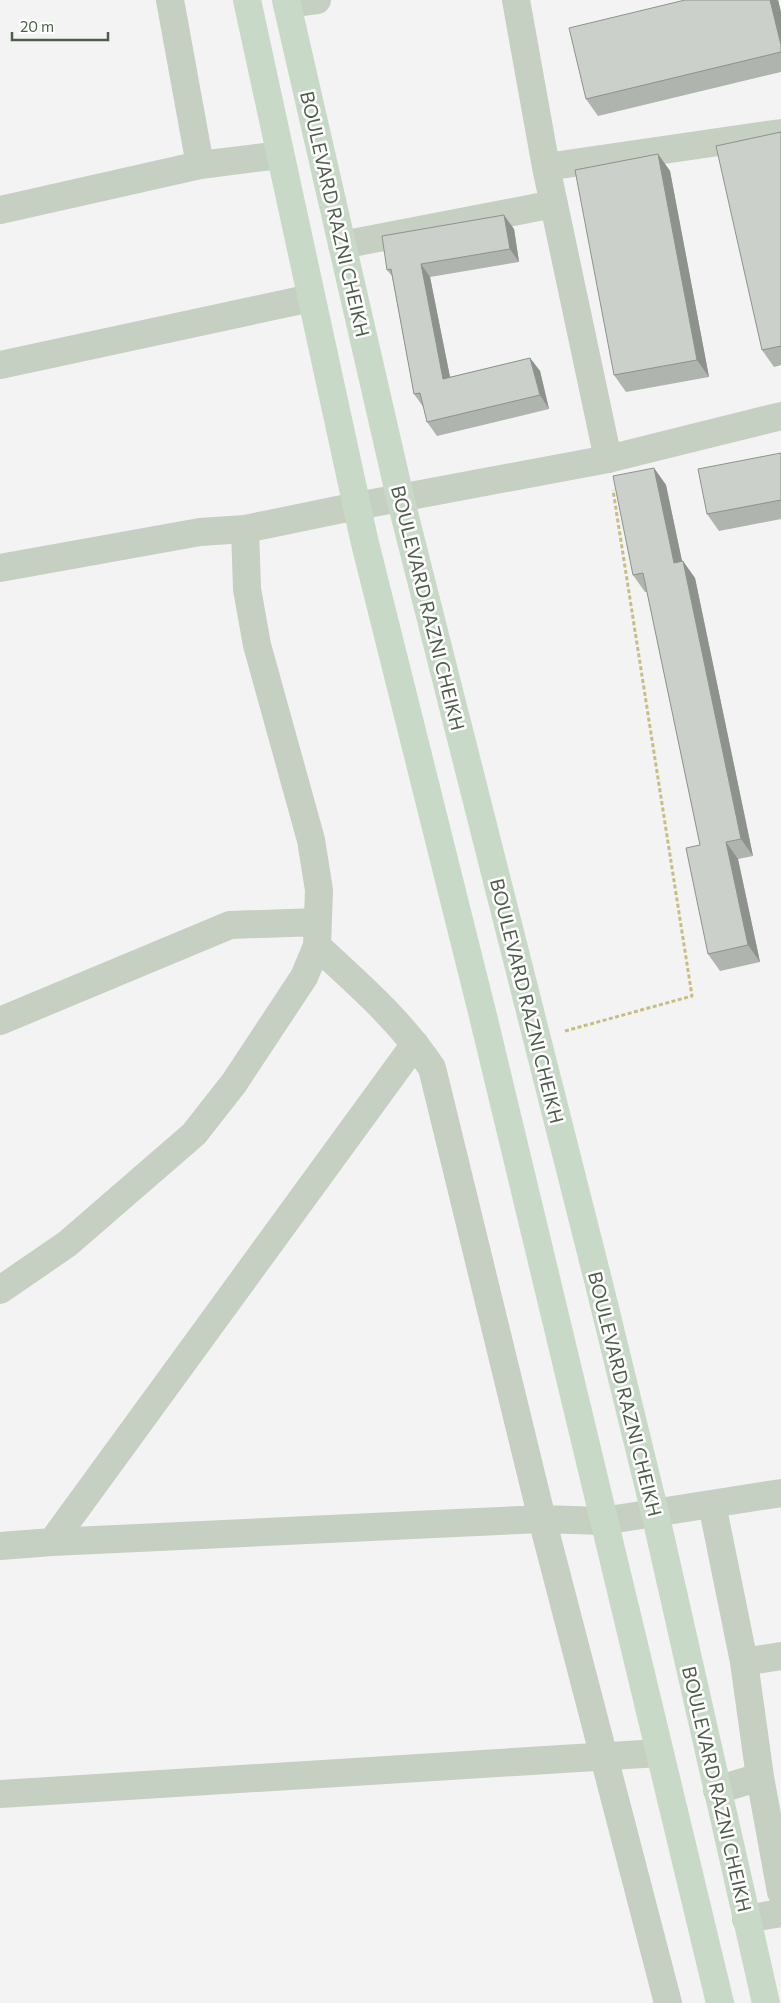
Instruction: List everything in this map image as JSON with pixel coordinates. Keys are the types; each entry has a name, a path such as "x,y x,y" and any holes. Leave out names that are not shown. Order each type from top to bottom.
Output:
{"main road":[{"path":"247,0 357,506 484,1020 720,2003"},
{"name":"BOULEVARD RAZNI CHEIKH","path":"286,2 400,497 655,1513 766,2003"}],"street":[{"path":"170,0 200,165"},
{"path":"286,2 317,0"},
{"path":"516,0 546,167 608,459"},
{"path":"546,167 781,133"},
{"path":"0,210 200,165 280,155"},
{"path":"342,246 554,204"},
{"path":"0,365 311,298"},
{"path":"0,568 200,532 244,529 400,497 608,459 781,416"},
{"path":"0,1290 67,1244 194,1134 234,1083 304,976 318,934 319,890 311,840 257,645 246,589 244,529"},
{"path":"0,1021 230,924 318,934 388,1012 432,1068 542,1519 668,2003"},
{"path":"52,1542 415,1044"},
{"path":"0,1546 542,1519 603,1521 781,1493"},
{"path":"712,1504 744,1662 760,1777 781,1892"},
{"path":"744,1662 781,1656"},
{"path":"0,1794 659,1753"},
{"path":"717,1790 760,1777"},
{"path":"746,1919 781,1914"}],"path":[{"path":"536,1040 692,996 608,459"}],"building":[{"path":"685,0 770,0 781,52 586,99 569,28"},
{"path":"781,132 781,346 762,350 716,146"},
{"path":"658,154 697,360 614,375 575,170"},
{"path":"504,215 510,249 421,264 443,379 530,358 540,395 427,422 420,393 414,394 391,269 387,270 382,236"},
{"path":"781,453 781,500 707,514 698,469"},
{"path":"654,468 674,563 683,561 741,839 726,842 748,945 708,954 686,848 700,845 643,573 633,575 613,476"}]}
